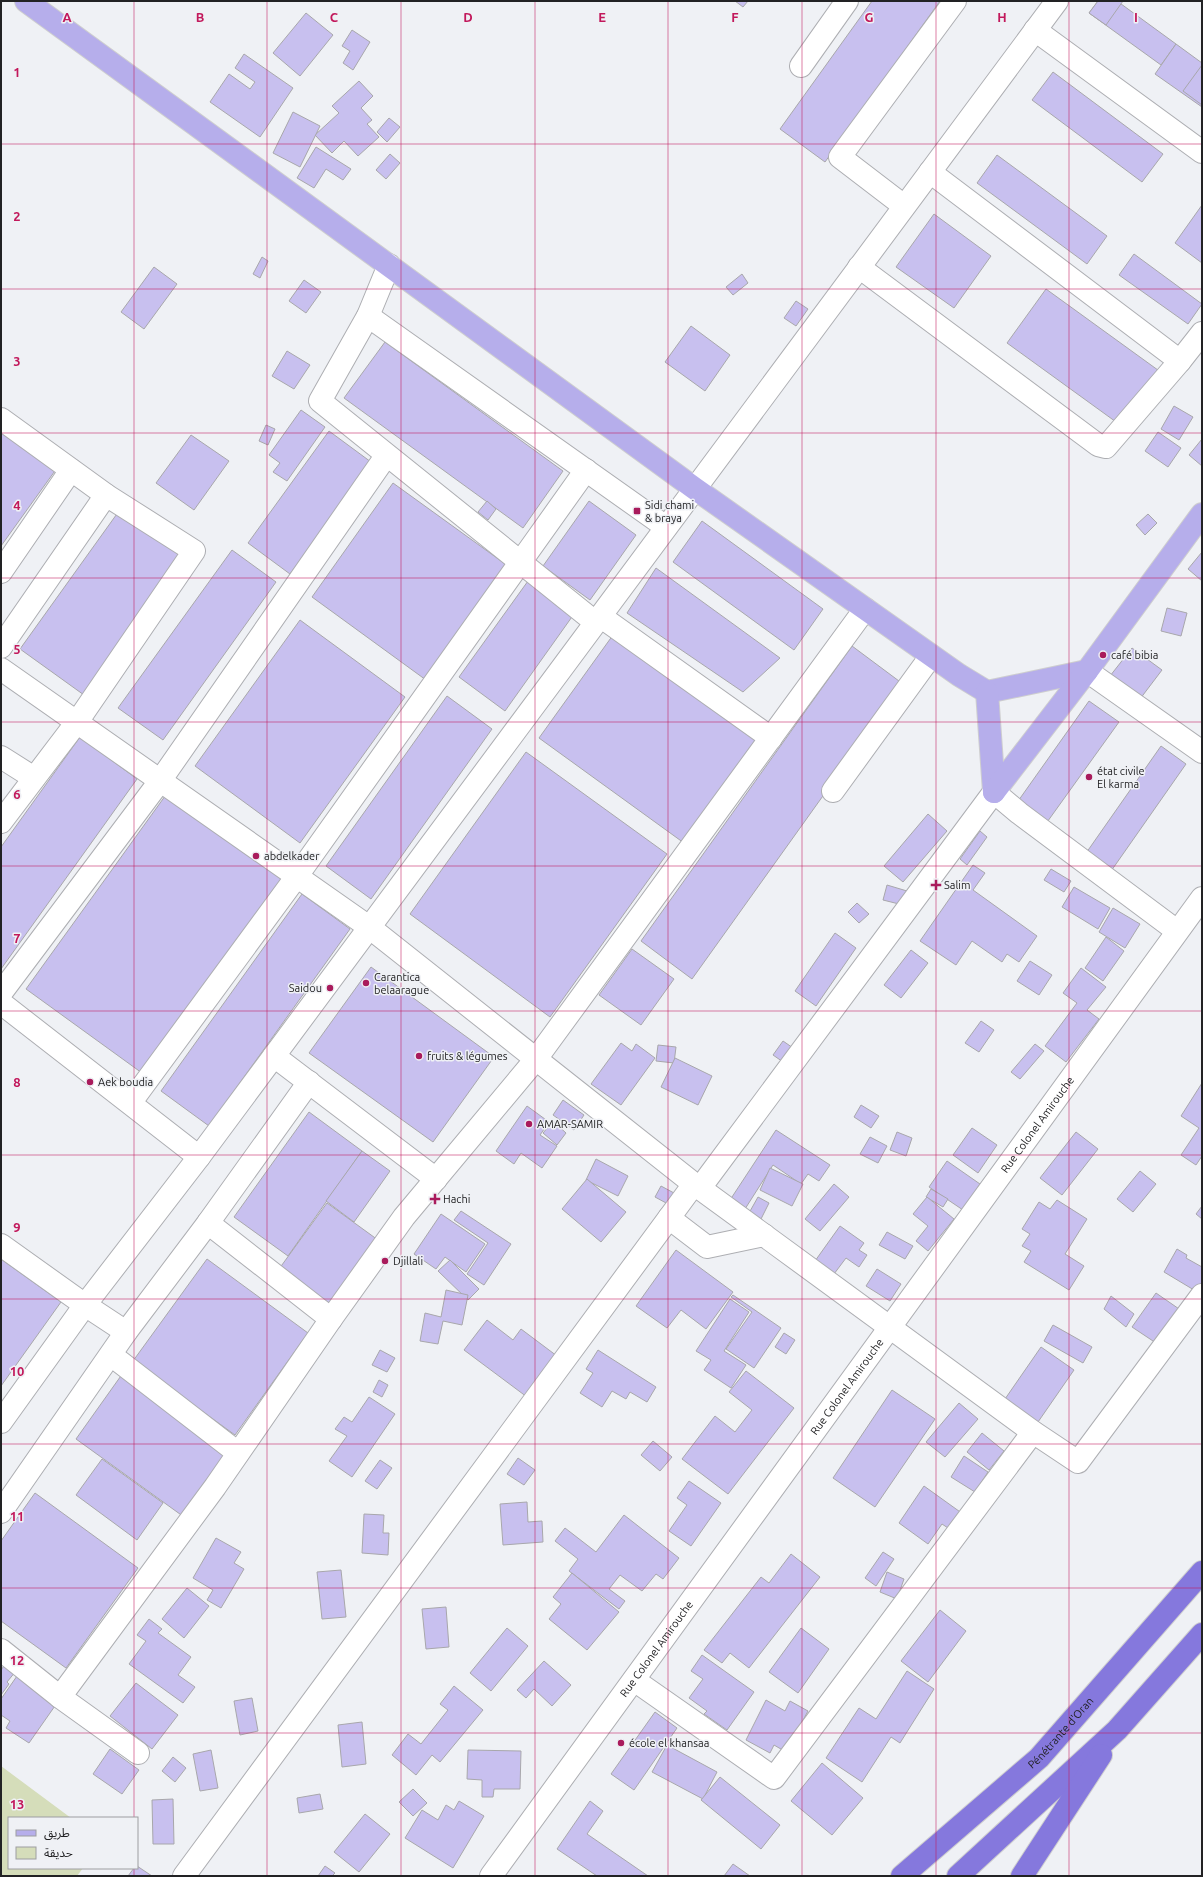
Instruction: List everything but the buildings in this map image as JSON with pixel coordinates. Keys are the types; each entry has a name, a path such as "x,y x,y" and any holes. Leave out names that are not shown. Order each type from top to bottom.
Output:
{"highway":[{"name":"Pénétrante d'Oran","path":"902,1876 1039,1758 1202,1572"},
{"path":"958,1876 1117,1730 1202,1634"},
{"path":"1022,1876 1117,1730"}],"main road":[{"path":"26,1 694,488 931,656 987,692 1087,671"},
{"path":"994,792 1087,671 1202,514"},
{"path":"987,692 994,792"}],"street":[{"path":"904,206 840,157 954,1"},
{"path":"1,1422 85,1305 199,1157 694,488 1057,1"},
{"path":"801,66 842,3"},
{"path":"1035,30 1202,152"},
{"path":"930,172 1180,361"},
{"path":"388,265 368,316 320,401 520,563 598,619 771,738"},
{"path":"859,267 1098,445 1106,447 1180,361 1202,333"},
{"path":"368,316 666,527"},
{"path":"1,419 106,495 194,551 77,722 1,822"},
{"path":"1,993 160,781 386,456"},
{"path":"1,572 70,470"},
{"path":"131,1102 296,876 586,470"},
{"path":"1,647 106,495"},
{"path":"60,1697 238,1453 404,1217 536,1059 865,609"},
{"path":"834,790 931,656"},
{"path":"1,669 369,927 697,1186 1033,1432 1078,1462 1202,1295"},
{"path":"1087,671 1202,752"},
{"path":"1,757 34,778"},
{"path":"184,1876 669,1218 697,1186 994,792 1019,813 1177,930"},
{"name":"Rue Colonel Amirouche","path":"491,1876 891,1327 1177,930 1201,902"},
{"path":"1,1003 131,1102 199,1157"},
{"path":"274,1056 436,1179"},
{"path":"1,1512 126,1332 208,1223 309,1082"},
{"path":"669,1218 707,1247 764,1235"},
{"path":"208,1223 331,1319"},
{"path":"1,1245 85,1305 126,1332"},
{"path":"111,1355 238,1453"},
{"path":"634,1680 774,1778 1033,1432"},
{"path":"1,1650 60,1697 138,1753"}],"green space":[{"path":"1,1766 70,1817 8,1817 8,1869 82,1869 77,1876 1,1876"}],"place":[{"name":"Sidi chami & braya","path":"637,511"},
{"name":"café bibia","path":"1103,655"},
{"name":"état civile El karma","path":"1089,777"},
{"name":"abdelkader","path":"256,856"},
{"name":"Salim","path":"936,885"},
{"name":"Carantica belaarague","path":"366,983"},
{"name":"Saidou","path":"330,988"},
{"name":"fruits & légumes","path":"419,1056"},
{"name":"Aek boudia","path":"90,1082"},
{"name":"AMAR-SAMIR","path":"529,1124"},
{"name":"Hachi","path":"435,1199"},
{"name":"Djillali","path":"385,1261"},
{"name":"école el khansaa","path":"621,1743"}]}
